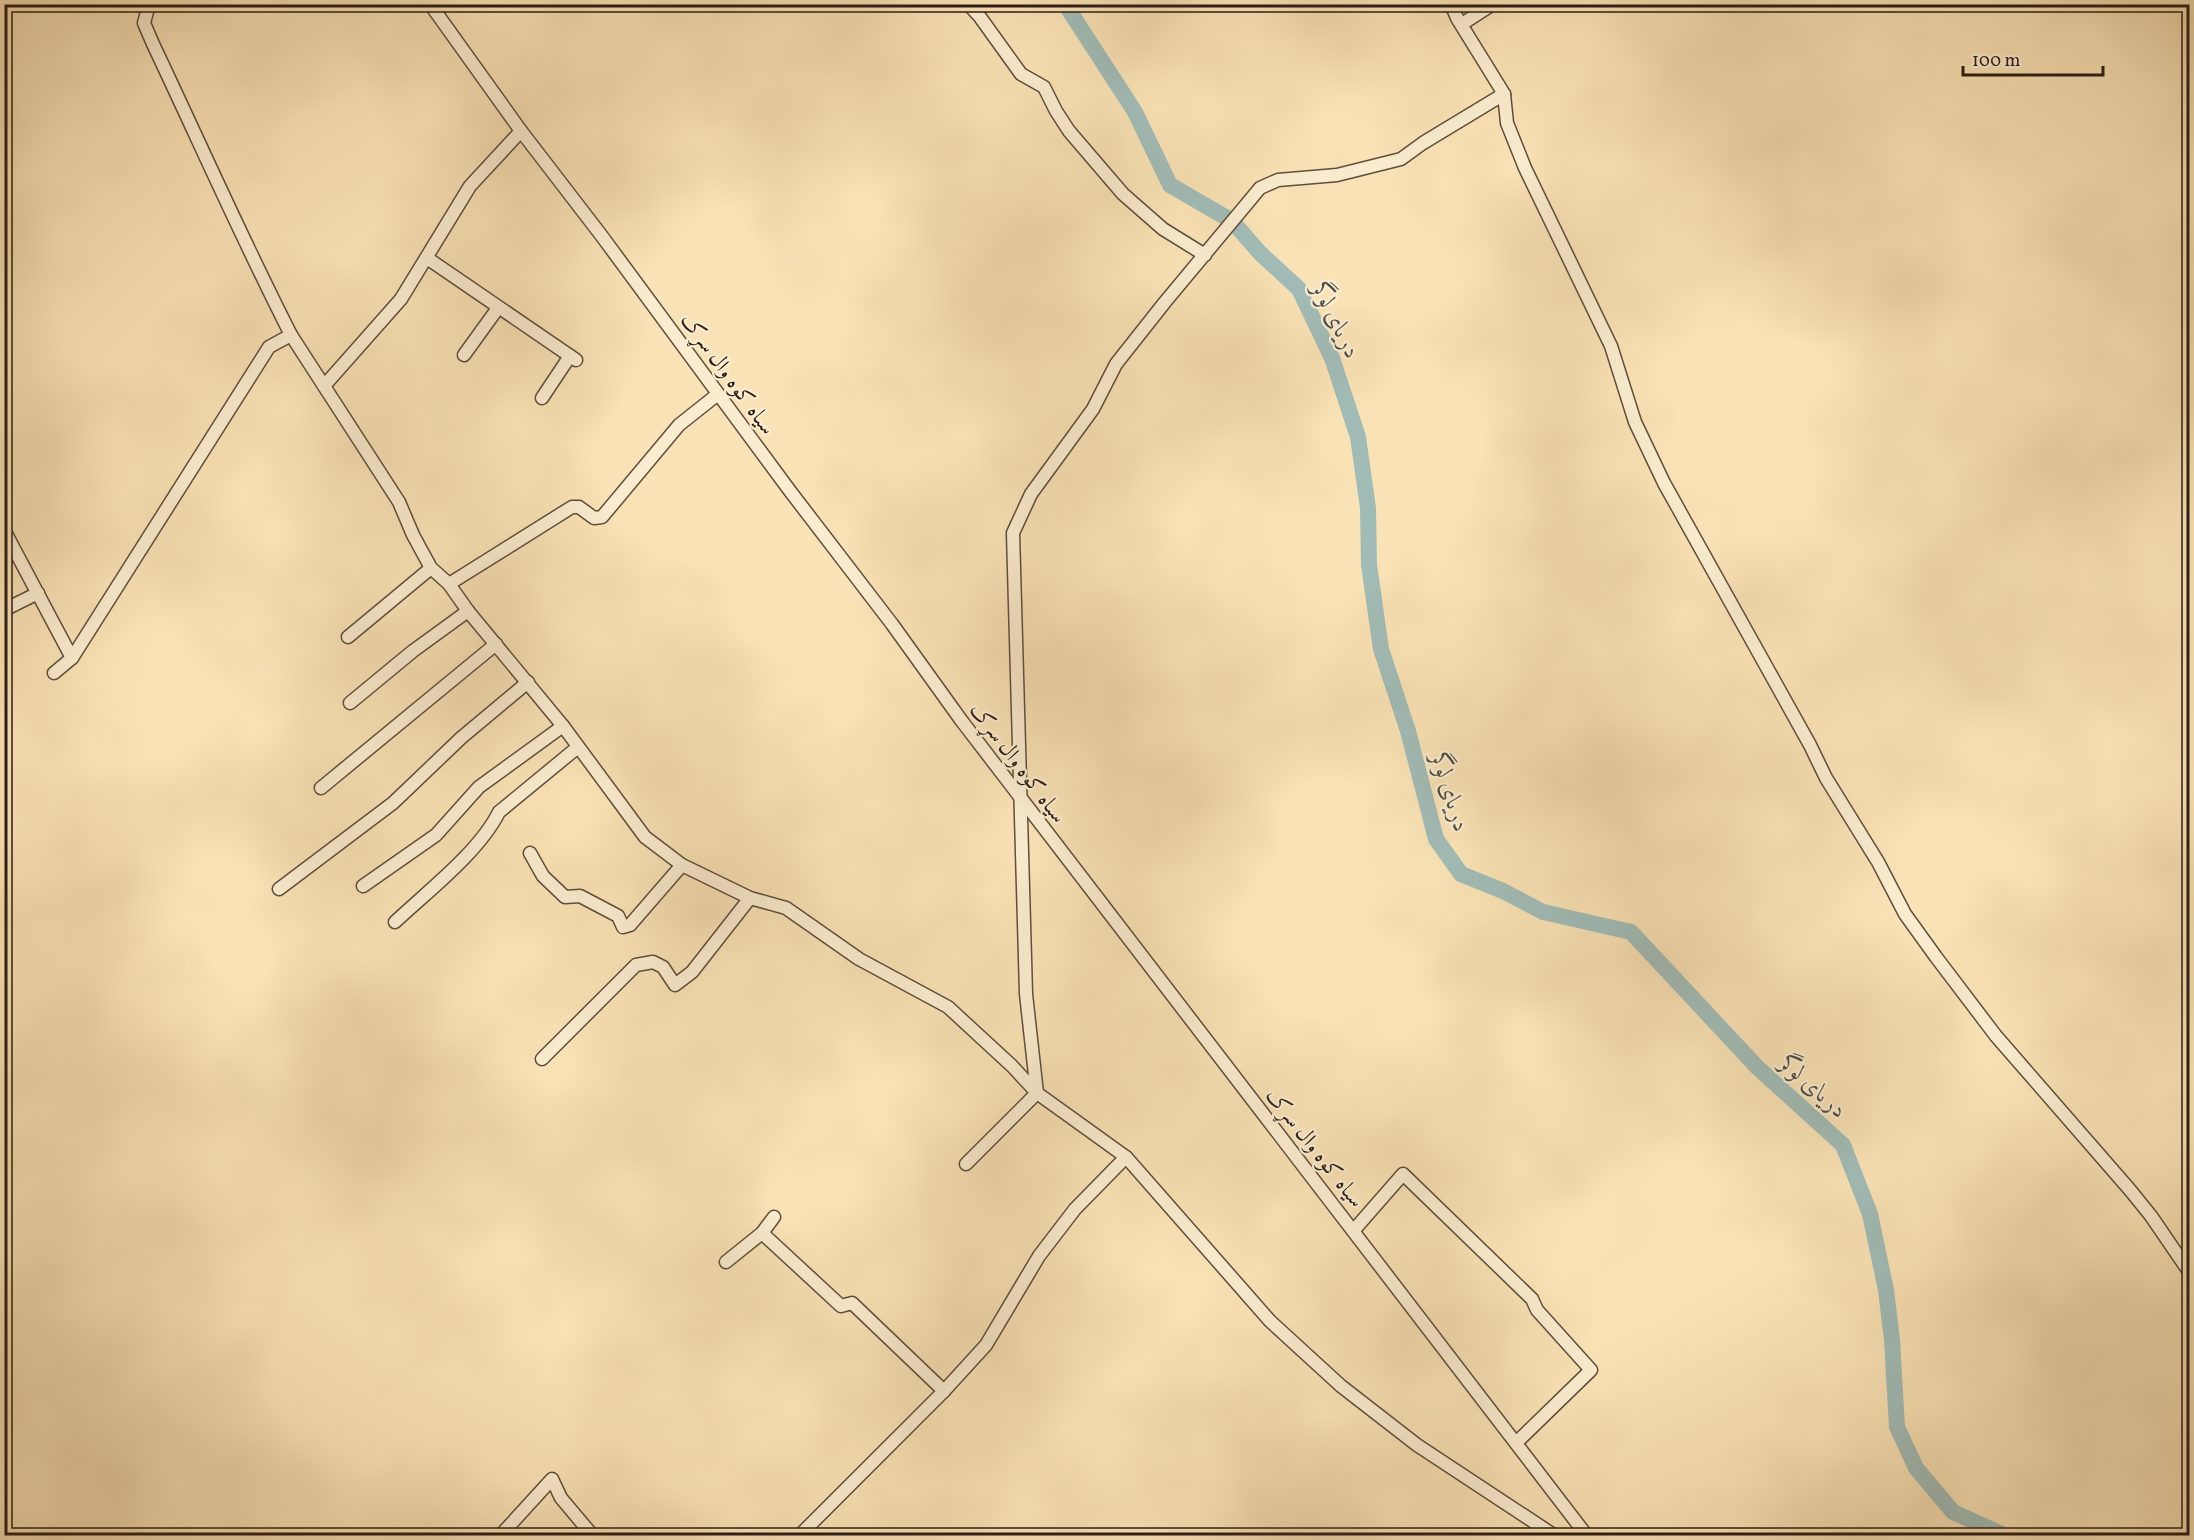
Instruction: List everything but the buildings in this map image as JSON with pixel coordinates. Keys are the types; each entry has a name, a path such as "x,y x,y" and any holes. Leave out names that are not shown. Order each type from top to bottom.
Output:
{"street":[{"path":"4,9 9,4"},
{"path":"148,4 144,23 153,44 227,200 251,257 291,335 399,502 431,568 449,584 468,611 528,682 645,837 682,865 750,898 786,908 859,959 948,1007 1012,1066 1037,1093 1126,1157 1270,1321 1341,1386 1417,1445 1555,1536"},
{"name":"سیاه کوه وال سړک","path":"430,4 521,131 1020,796 1587,1536"},
{"path":"968,4 1021,74 1044,87 1056,111 1070,131 1123,194 1163,229 1205,255"},
{"path":"1451,4 1504,94 1507,123 1526,168 1611,346 1635,422 1652,459 1826,778 1878,862 1905,914 1996,1036 2130,1190 2190,1273"},
{"path":"1462,24 1493,4"},
{"path":"1037,1093 1026,994 1014,533 1031,494 1093,409 1116,364 1260,188 1278,180 1337,175 1401,159 1423,142 1504,94"},
{"path":"324,386 400,299 470,186 521,131"},
{"path":"427,258 573,358 542,398"},
{"path":"464,355 498,308"},
{"path":"54,673 72,658 269,347 291,335"},
{"path":"449,584 572,507 579,507 594,518 602,517 679,424 718,394"},
{"path":"4,530 72,658"},
{"path":"348,637 431,568"},
{"path":"4,610 38,593"},
{"path":"350,703 413,651 468,611"},
{"path":"321,788 496,644"},
{"path":"279,889 393,803 460,738 528,682"},
{"path":"363,886 436,835 479,787 563,726"},
{"path":"395,922 466,855 493,825 499,812 578,747"},
{"path":"530,853 543,876 565,897 580,896 618,916 623,927 630,925 682,865"},
{"path":"542,1059 636,965 652,962 663,967 675,985 692,972 750,898"},
{"path":"966,1164 1037,1093"},
{"path":"798,1536 944,1391 986,1345 1039,1256 1075,1209 1126,1157"},
{"path":"1354,1230 1403,1174 1532,1299 1537,1310 1592,1370 1517,1442"},
{"path":"726,1262 762,1233 774,1217"},
{"path":"762,1233 841,1306 852,1303 944,1391"},
{"path":"500,1536 552,1479 561,1498 593,1536"}],"waterway":[{"name":"دریای لوگر","path":"1065,4 1135,112 1170,185 1232,221 1260,253 1299,289 1332,358 1358,437 1368,508 1369,565 1381,649 1408,731 1436,839 1461,874 1503,891 1543,912 1631,932 1757,1067 1843,1145 1870,1214 1886,1290 1892,1340 1897,1427 1916,1468 1953,1512 2006,1536"}]}
